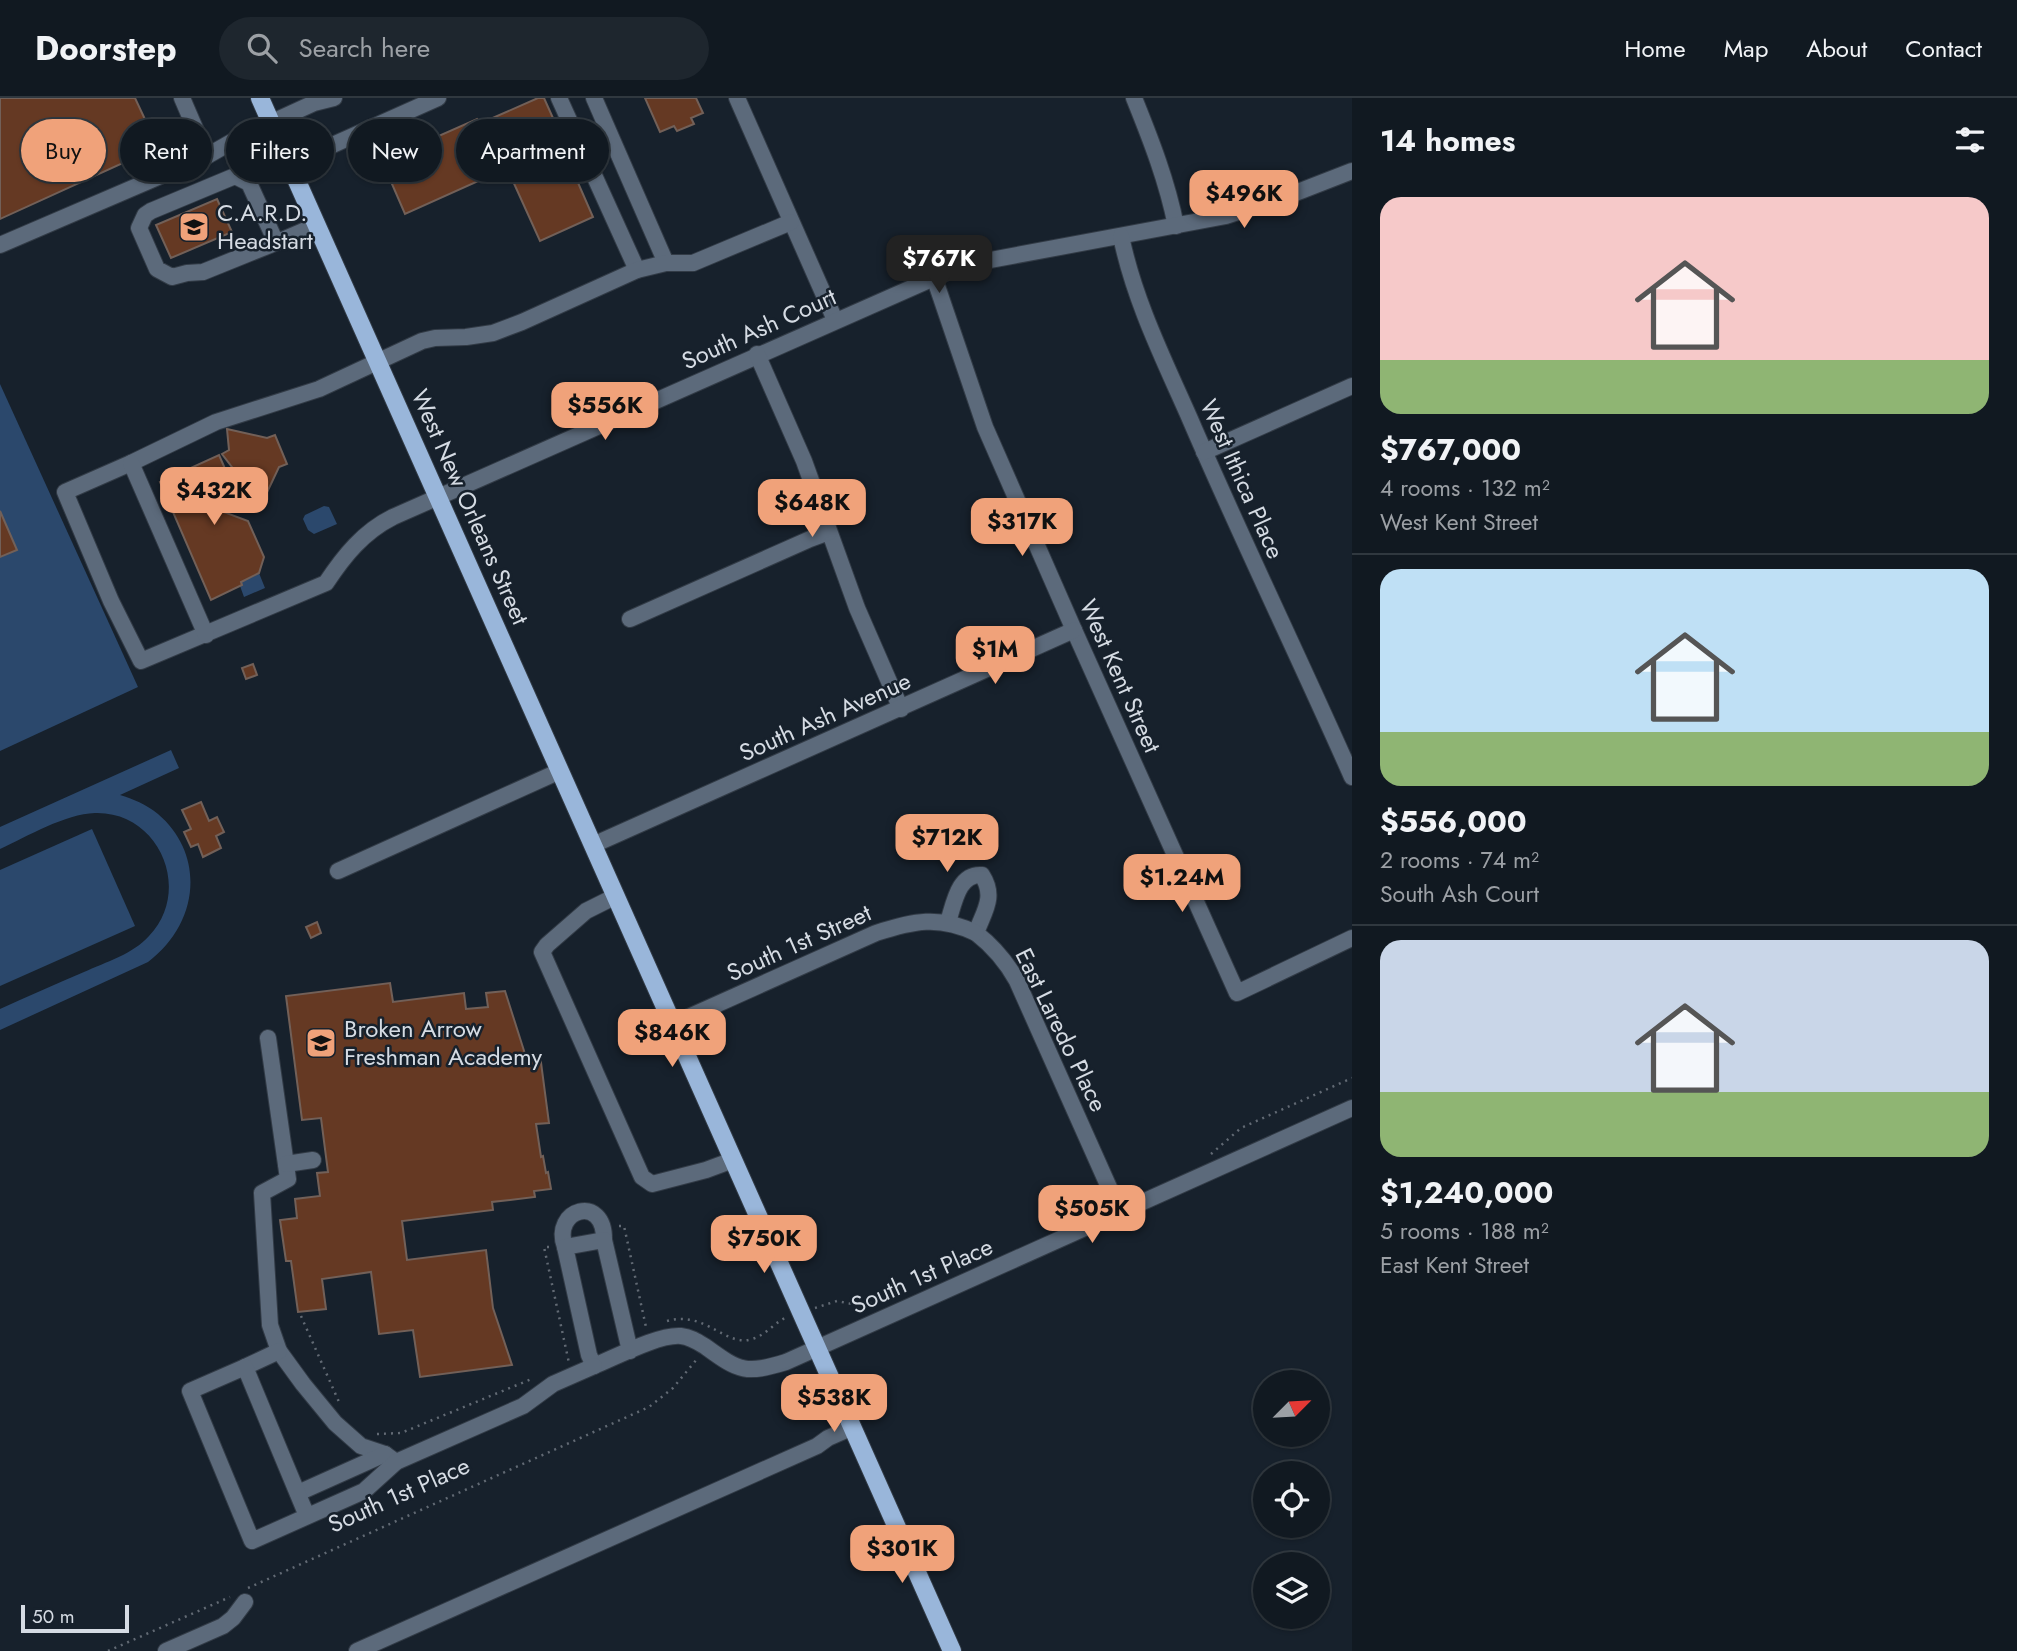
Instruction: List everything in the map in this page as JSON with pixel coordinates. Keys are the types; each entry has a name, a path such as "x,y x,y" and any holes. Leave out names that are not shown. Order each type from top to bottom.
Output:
{"main road":[{"name":"West New Orleans Street","path":"260,98 269,119"},
{"name":"West New Orleans Street","path":"298,182 952,1651"}],"street":[{"path":"182,98 191,119"},
{"path":"279,119 314,101 334,98"},
{"path":"334,144 438,98"},
{"path":"559,98 637,270"},
{"path":"594,98 666,263"},
{"path":"737,98 835,320"},
{"path":"1134,98 1160,161 1176,226"},
{"name":"South Ash Court","path":"131,463 65,492 111,601 141,661 326,583 343,557 380,523 934,277 969,264 1176,226 1254,208 1352,171"},
{"path":"280,241 274,238 249,183 235,176 151,211 145,215 139,228 157,269 173,277 203,272 280,241 317,225"},
{"path":"0,245 147,182"},
{"path":"206,635 131,463 216,422 320,389 422,341 493,333 637,270 666,263 693,263 791,222"},
{"name":"West Ithica Place","path":"1121,236 1132,281 1145,316 1352,777"},
{"name":"West Kent Street","path":"934,277 985,427 1237,993 1352,938"},
{"path":"757,354 804,461 858,608 901,709"},
{"path":"1204,452 1352,386"},
{"path":"630,619 810,539 830,533"},
{"name":"South Ash Avenue","path":"593,845 1074,631"},
{"path":"338,870 560,771"},
{"path":"947,922 966,878 974,874 982,875 988,884 990,895 976,933"},
{"path":"616,896 586,911 542,951 642,1177 652,1184 733,1160"},
{"name":"South 1st Street","path":"673,1024 876,933 904,924 918,921 947,922 976,933"},
{"name":"East Laredo Place","path":"976,933 1009,965 1121,1212"},
{"path":"268,1038 288,1179 262,1193 270,1325 279,1351 335,1423 361,1446 391,1458 365,1491 252,1541 190,1391 279,1351"},
{"name":"South 1st Place","path":"298,1493 523,1406 591,1360 629,1346 680,1336 693,1339 738,1368 761,1370 786,1362 1352,1108"},
{"path":"286,1164 313,1160"},
{"path":"591,1360 560,1247 563,1227 576,1212 585,1210 593,1213 600,1218 609,1233 629,1346"},
{"path":"560,1247 609,1233"},
{"path":"245,1367 307,1516"},
{"path":"358,1651 817,1446 853,1427"},
{"path":"166,1651 223,1626 233,1618 239,1596"}],"path":[{"path":"1207,1157 1241,1128 1352,1078"},
{"path":"609,1233 624,1226 648,1334 629,1346"},
{"path":"560,1247 544,1247 569,1365 591,1360"},
{"name":"South 1st Place","path":"822,1306 837,1301 866,1305 883,1301"},
{"path":"301,1316 343,1411"},
{"path":"717,1330 733,1338 747,1340 766,1333 781,1319"},
{"name":"South 1st Place","path":"108,1651 239,1596 649,1407 673,1388 695,1361"},
{"path":"375,1434 401,1433 537,1377"}],"shaded area":[{"path":"0,384 138,687 0,751"},
{"path":"324,506 329,507 337,524 314,534 308,530 303,519 305,515"},
{"path":"259,573 265,588 244,597 241,582"},
{"path":"171,750 179,768 120,795 149,807 158,814 174,831 184,850 190,870 190,890 178,929 165,947 148,962 0,1030 0,1009 119,957 143,942 162,917 168,897 168,876 162,856 152,839 137,825 118,816 95,813 71,817 0,849 0,827"},
{"path":"92,829 135,926 0,986 0,870"}],"building":[{"path":"0,98 135,98 145,119 120,119 120,164 106,171 106,119 21,119 21,182 81,182 0,219"},
{"path":"538,98 544,98 553,119 490,119"},
{"path":"645,98 696,98 703,113 691,118 694,124 677,131 674,126 660,132"},
{"path":"456,128 456,182 476,182 405,214 391,182 442,182 442,134"},
{"path":"513,182 578,182 593,217 540,241"},
{"name":"C.A.R.D. Headstart","path":"217,199 232,232 171,258 156,225"},
{"path":"227,429 267,438 275,435 287,464 279,467 261,505 222,454 229,450"},
{"path":"219,455 240,503 221,511 248,521 264,557 259,573 241,582 242,585 211,600 160,482"},
{"path":"0,511 17,550 0,557"},
{"path":"253,664 257,675 246,679 242,668"},
{"path":"201,802 209,821 217,817 224,832 216,836 221,848 203,857 198,844 191,847 184,832 191,829 182,810"},
{"path":"317,922 321,933 311,938 306,927"},
{"path":"390,983 393,1002 464,993 466,1009 488,1007 486,993 505,991 526,1057 540,1055 549,1123 536,1124 541,1157 543,1156 551,1189 534,1191 535,1197 492,1202 493,1210 402,1221 407,1260 486,1250 493,1308 512,1365 420,1377 413,1330 379,1334 371,1272 322,1279 326,1309 298,1312 291,1261 286,1261 280,1220 297,1218 295,1199 320,1196 317,1173 328,1172 321,1118 302,1120 286,996"}],"place":[{"name":"C.A.R.D. Headstart","path":"194,227"},
{"name":"Broken Arrow Freshman Academy","path":"321,1043"}]}
